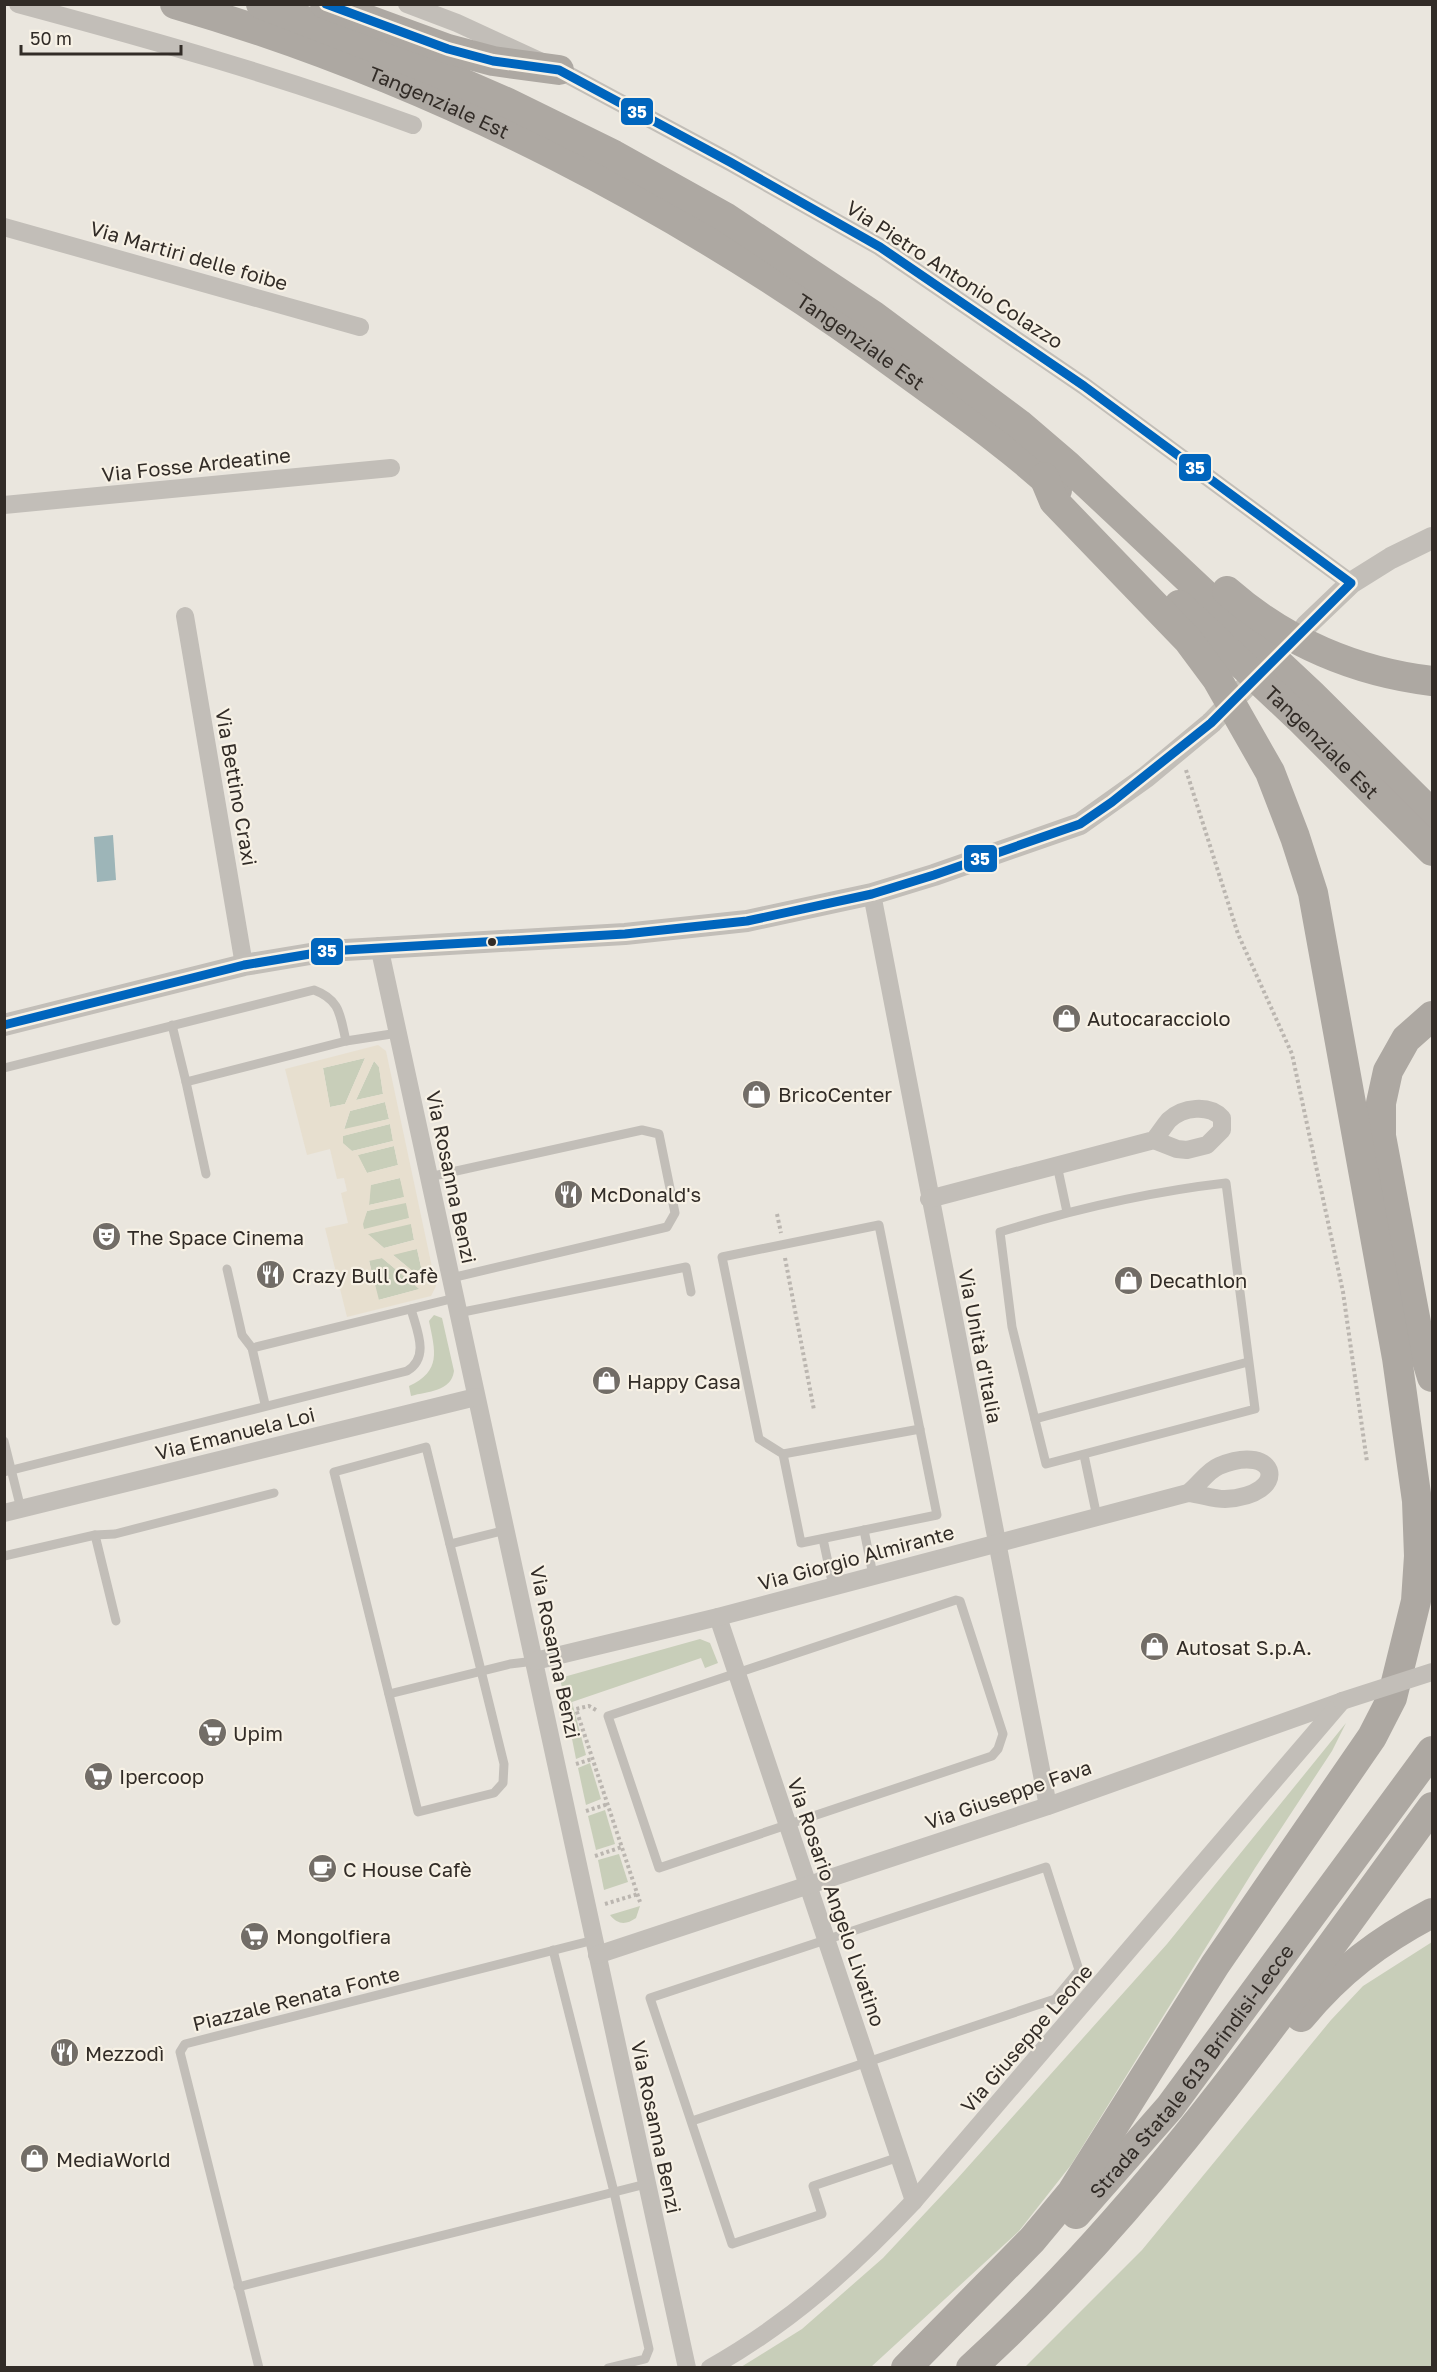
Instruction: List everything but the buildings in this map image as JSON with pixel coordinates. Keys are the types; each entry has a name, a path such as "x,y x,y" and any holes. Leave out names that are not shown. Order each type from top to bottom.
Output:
{"highway":[{"name":"Tangenziale Est","path":"175,4 318,53 445,104 560,158 678,220 1056,472 1311,694 1432,814"},
{"name":"Tangenziale Est","path":"261,4 338,32 506,102 614,156 725,217 874,316 1019,424 1056,472 1432,851"},
{"path":"325,4 448,49 493,61 559,70"},
{"path":"906,2367 1032,2240 1078,2184 1215,1965 1372,1737 1392,1698 1416,1601 1419,1556 1417,1501 1396,1358 1328,962 1313,894 1296,837 1269,772 1217,679 1188,640 1054,501 1056,472 1119,497 1246,607 1278,628 1355,666 1396,676 1432,681"},
{"path":"1432,1016 1406,1039 1388,1071 1381,1103 1381,1136 1417,1328 1432,1377"},
{"name":"Strada Statale 613 Brindisi-Lecce","path":"924,2367 1068,2223 1170,2107 1432,1751"},
{"name":"Strada Statale 613 Brindisi-Lecce","path":"971,2367 1109,2230 1214,2104 1432,1807"},
{"path":"1109,2230 1144,2207 1325,1988 1388,1936 1432,1913"}],"street":[{"path":"18,4 215,58 320,91 413,125"},
{"name":"Via Pietro Antonio Colazzo","path":"407,4 457,23 559,70 730,162 880,247 1084,386 1351,583"},
{"name":"Via Martiri delle foibe","path":"4,227 360,327"},
{"name":"Via Fosse Ardeatine","path":"4,505 391,468"},
{"path":"1306,626 1351,583 1391,558 1432,537"},
{"name":"Via Bettino Craxi","path":"185,616 244,965"},
{"path":"4,1025 244,965 328,951 379,946 625,934 747,921 872,894 1080,824 1146,777 1211,723"},
{"name":"Via Unità d'Italia","path":"872,894 1048,1806"},
{"name":"Via Rosanna Benzi","path":"379,946 687,2367"},
{"path":"929,1198 1154,1140"},
{"name":"Via Emanuela Loi","path":"13,1511 476,1397"},
{"name":"Via Giorgio Almirante","path":"535,1661 718,1617 1188,1493"},
{"name":"Via Rosario Angelo Livatino","path":"718,1617 914,2201"},
{"name":"Via Giuseppe Fava","path":"595,1947 807,1885 1048,1806 1432,1671"},
{"name":"Via Giuseppe Leone","path":"710,2367 740,2351 806,2303 860,2258 914,2201 1342,1701"}],"lane":[{"path":"4,1068 314,990 328,995 336,1004 346,1041"},
{"path":"172,1025 206,1174"},
{"path":"186,1082 346,1041 398,1033"},
{"path":"429,1177 642,1130 659,1134 675,1213 667,1227 451,1278"},
{"path":"1057,1165 1067,1212"},
{"path":"1226,1183 1248,1362 1255,1409 1047,1464 1012,1327 1000,1232 1067,1212 1161,1190 1226,1183"},
{"path":"783,1454 801,1543 937,1515 920,1429 879,1225 722,1257 759,1439 783,1454 920,1429"},
{"path":"252,1348 411,1310 457,1306 686,1267 691,1292"},
{"path":"226,1269 242,1335 252,1348 265,1404"},
{"path":"8,1471 265,1404 407,1371 416,1365 421,1346 411,1310"},
{"path":"1035,1419 1248,1362"},
{"path":"4,1441 13,1511"},
{"path":"426,1447 482,1671 504,1764 503,1783 494,1793 418,1812 334,1472 426,1447"},
{"path":"1084,1455 1097,1517"},
{"path":"4,1556 95,1534 116,1534 274,1493"},
{"path":"450,1544 506,1530"},
{"path":"864,1530 873,1575"},
{"path":"95,1534 116,1621"},
{"path":"823,1539 833,1586"},
{"path":"956,1600 960,1601 1003,1734 998,1749 986,1759 788,1827 659,1868 608,1716 956,1600"},
{"path":"389,1694 482,1671 535,1661"},
{"path":"692,2121 1055,1999 1079,1970 1046,1867 650,1998 732,2244 822,2214 813,2186 898,2157"},
{"name":"Piazzale Renata Fonte","path":"258,2367 180,2052 185,2044 554,1950 595,1947"},
{"path":"554,1950 614,2192 649,2349 645,2359 608,2367"},
{"path":"238,2287 646,2184"}],"path":[{"path":"1179,750 1238,934 1292,1054 1343,1292 1367,1462"},
{"path":"777,1214 814,1410"},
{"path":"608,1716 589,1706 576,1710 640,1902"},
{"path":"575,1765 592,1758"},
{"path":"586,1811 608,1804"},
{"path":"595,1856 622,1847"},
{"path":"604,1904 638,1894"}],"green space":[{"path":"365,1058 345,1104 330,1107 323,1068"},
{"path":"374,1061 379,1067 383,1094 356,1100"},
{"path":"385,1102 389,1119 344,1130 350,1111"},
{"path":"390,1124 393,1141 352,1151 342,1143 342,1136"},
{"path":"394,1146 398,1165 367,1173 357,1155"},
{"path":"400,1178 405,1197 369,1205 370,1185"},
{"path":"406,1202 410,1218 364,1230 362,1224 367,1211"},
{"path":"411,1223 414,1240 384,1248 367,1234"},
{"path":"417,1249 424,1281 392,1254"},
{"path":"382,1258 420,1289 378,1300 369,1260"},
{"path":"434,1315 442,1318 454,1371 452,1378 444,1387 411,1396 409,1386 427,1374 434,1359 429,1321"},
{"path":"700,1639 710,1643 718,1663 705,1668 701,1658 572,1702 586,1755 576,1759 560,1678"},
{"path":"1346,1723 1332,1751 1255,1868 1071,2165 1019,2231 871,2367 741,2367 802,2329 883,2258 957,2179 1167,1944"},
{"path":"590,1763 601,1799 586,1805 578,1768"},
{"path":"605,1810 615,1844 596,1850 588,1816"},
{"path":"619,1854 628,1882 604,1890 598,1860"},
{"path":"640,1906 636,1918 629,1922 619,1922 610,1915"},
{"path":"1432,1942 1432,2367 1025,2367 1142,2250 1331,2020 1363,1986"}],"shaded area":[{"path":"378,1045 386,1051 436,1286 431,1296 347,1317 325,1228 348,1223 341,1193 347,1191 344,1178 337,1179 330,1149 307,1155 285,1069","holes":["365,1058 345,1104 330,1107 323,1068","374,1061 379,1067 383,1094 356,1100","385,1102 389,1119 344,1129 350,1111","390,1124 393,1141 352,1151 343,1143 343,1136","394,1146 398,1165 367,1173 358,1155","400,1178 404,1197 369,1205 371,1185","406,1203 409,1218 364,1229 363,1224 367,1211","411,1224 414,1240 384,1248 368,1234","417,1249 424,1280 393,1255","382,1258 419,1289 379,1300 369,1261"]}],"water":[{"path":"113,835 116,880 97,882 94,837"}],"tunnel":[{"path":"1211,723 1266,666"}],"transit line":[{"name":"35","path":"4,1025 244,965 328,951 625,934 747,921 872,894 934,875 1080,824 1112,802 1211,723 1351,583 1084,386 880,247 730,162 559,70 493,61 448,49 326,4"}],"place":[{"name":"Autocaracciolo","path":"1066,1018"},
{"name":"BricoCenter","path":"757,1094"},
{"name":"McDonald's","path":"569,1194"},
{"name":"The Space Cinema","path":"106,1237"},
{"name":"Crazy Bull Cafè","path":"271,1275"},
{"name":"Decathlon","path":"1128,1280"},
{"name":"Happy Casa","path":"606,1381"},
{"name":"Autosat S.p.A.","path":"1155,1647"},
{"name":"Upim","path":"212,1733"},
{"name":"Ipercoop","path":"98,1776"},
{"name":"C House Cafè","path":"322,1869"},
{"name":"Mongolfiera","path":"255,1936"},
{"name":"Mezzodì","path":"64,2053"},
{"name":"MediaWorld","path":"35,2159"}]}
